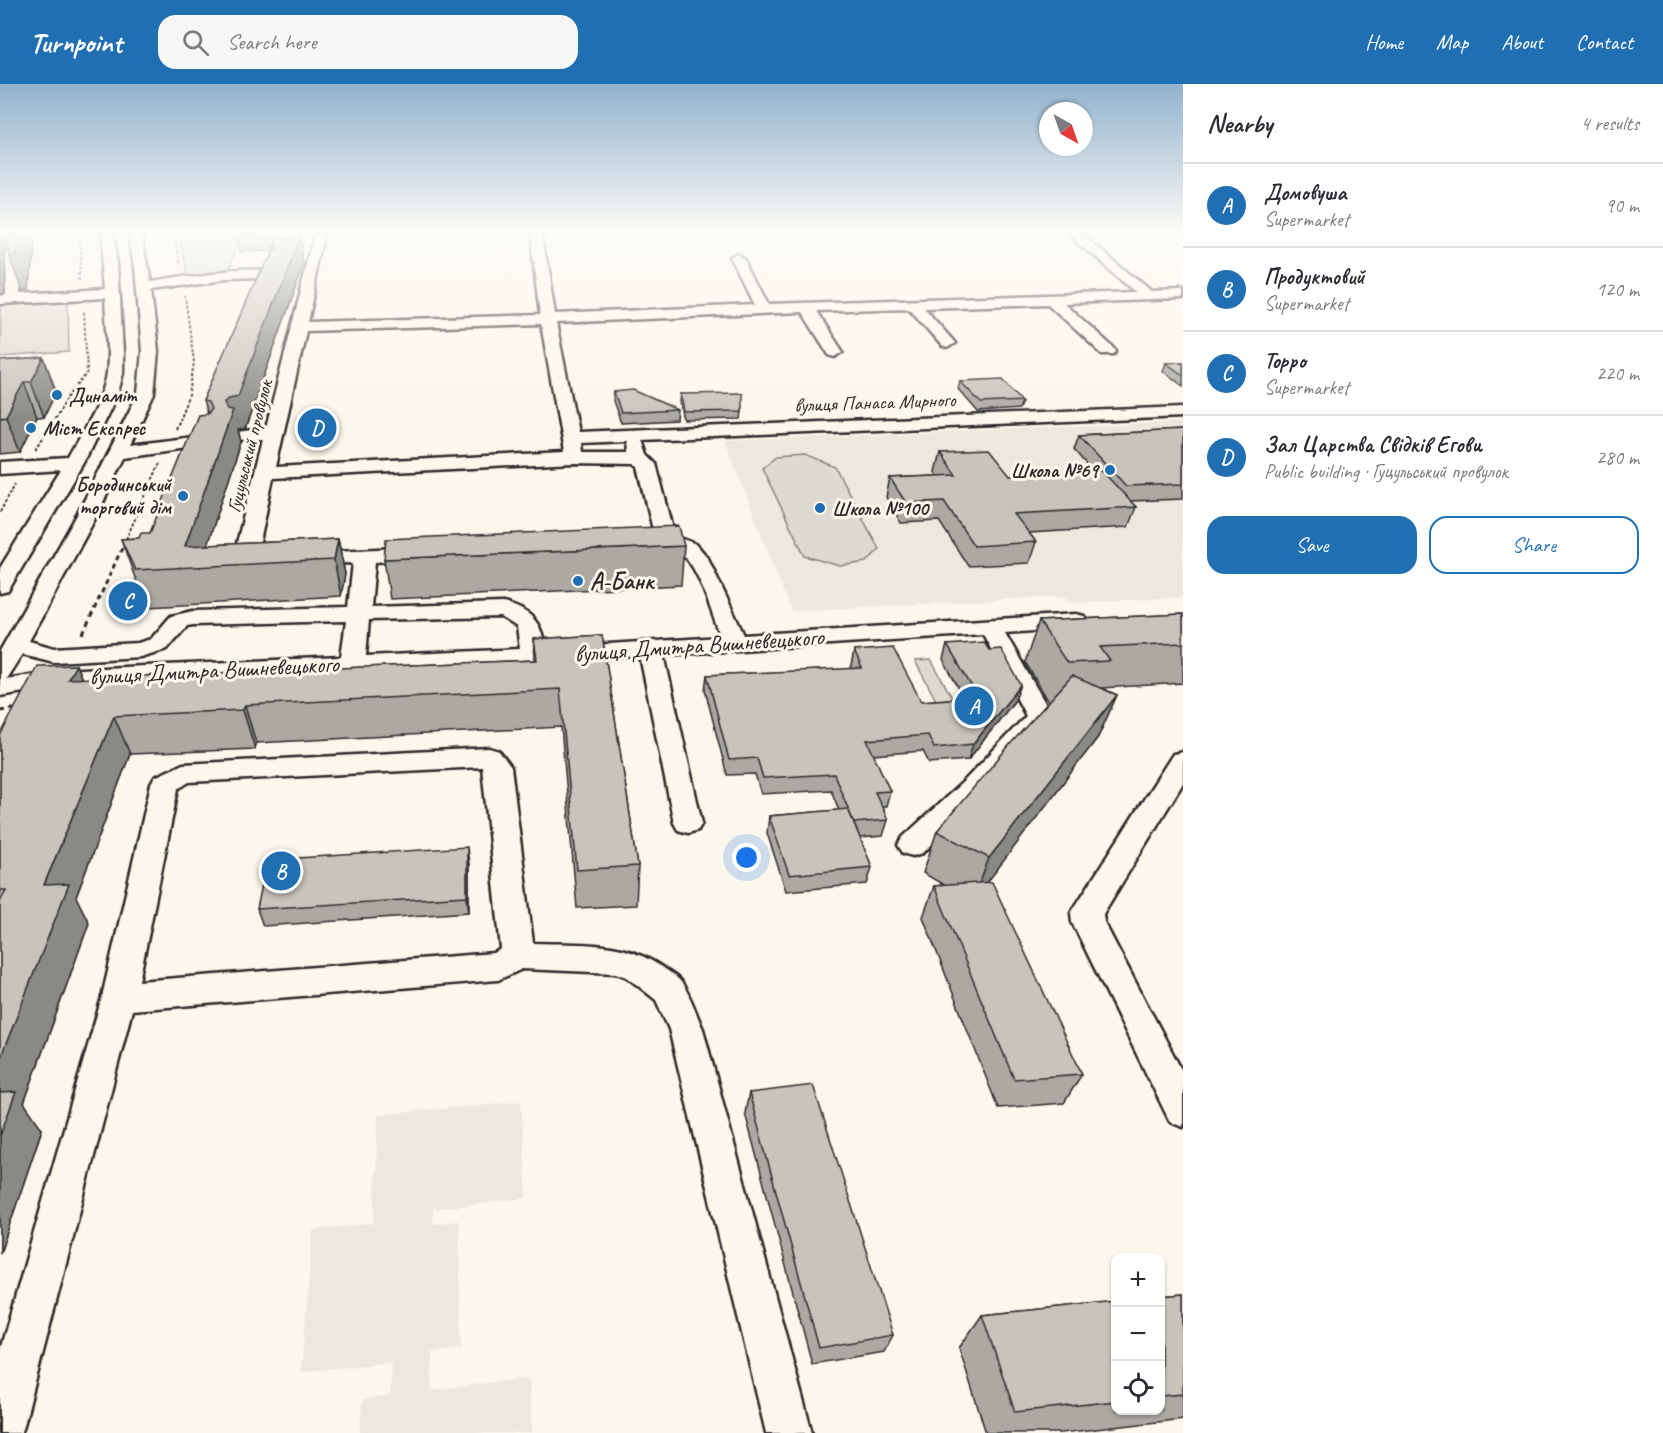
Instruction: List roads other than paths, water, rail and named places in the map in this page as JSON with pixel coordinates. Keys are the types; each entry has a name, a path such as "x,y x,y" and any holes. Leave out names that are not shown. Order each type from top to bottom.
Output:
{"street":[{"path":"7,299 99,294"},
{"path":"0,586 75,463 110,393 115,373 113,294"},
{"path":"0,673 88,513 146,394 150,351 144,294"},
{"name":"Гуцульський провулок","path":"308,294 247,547 247,556 267,560 365,556"},
{"path":"545,294 574,457"},
{"path":"758,294 765,308"},
{"path":"1152,294 1183,312"},
{"path":"301,327 548,319 806,306 1183,295"},
{"path":"1050,299 1108,351"},
{"path":"912,303 947,343"},
{"path":"806,306 835,352"},
{"name":"вулиця Панаса Мирного","path":"569,438 1183,412"},
{"path":"243,436 275,433"},
{"path":"634,434 638,458"},
{"path":"117,452 209,440"},
{"path":"265,473 574,457 638,458 647,464 666,540"},
{"path":"0,468 75,463"},
{"path":"631,542 666,540 677,542 695,553 735,642"},
{"path":"353,663 365,556 446,552"},
{"path":"16,645 54,655 140,650 154,647 173,626 187,619 360,612 503,610 525,620 533,636 532,656"},
{"name":"вулиця Дмитра Вишневецького","path":"0,688 60,678 532,656 1104,619"},
{"path":"913,845 976,786 1040,717 990,626"},
{"path":"650,648 688,823"},
{"path":"0,1429 119,997 165,784 183,773 489,757 497,767 518,956"},
{"path":"1183,761 1087,913 1088,922 1183,1110"},
{"path":"119,997 498,966 518,956 616,960 638,967 669,991 686,1029 789,1433"}],"place":[{"name":"Динаміт","path":"57,395"},
{"name":"Міст Експрес","path":"31,428"},
{"name":"Зал Царства Свiдкiв Егови","path":"317,428"},
{"name":"Школа №69","path":"1110,470"},
{"name":"Бородинський торговий дім","path":"183,496"},
{"name":"Школа №100","path":"820,508"},
{"name":"А-Банк","path":"578,581"},
{"name":"Торро","path":"128,601"},
{"name":"Домовуша","path":"974,706"},
{"name":"Продуктовий","path":"281,871"}]}
